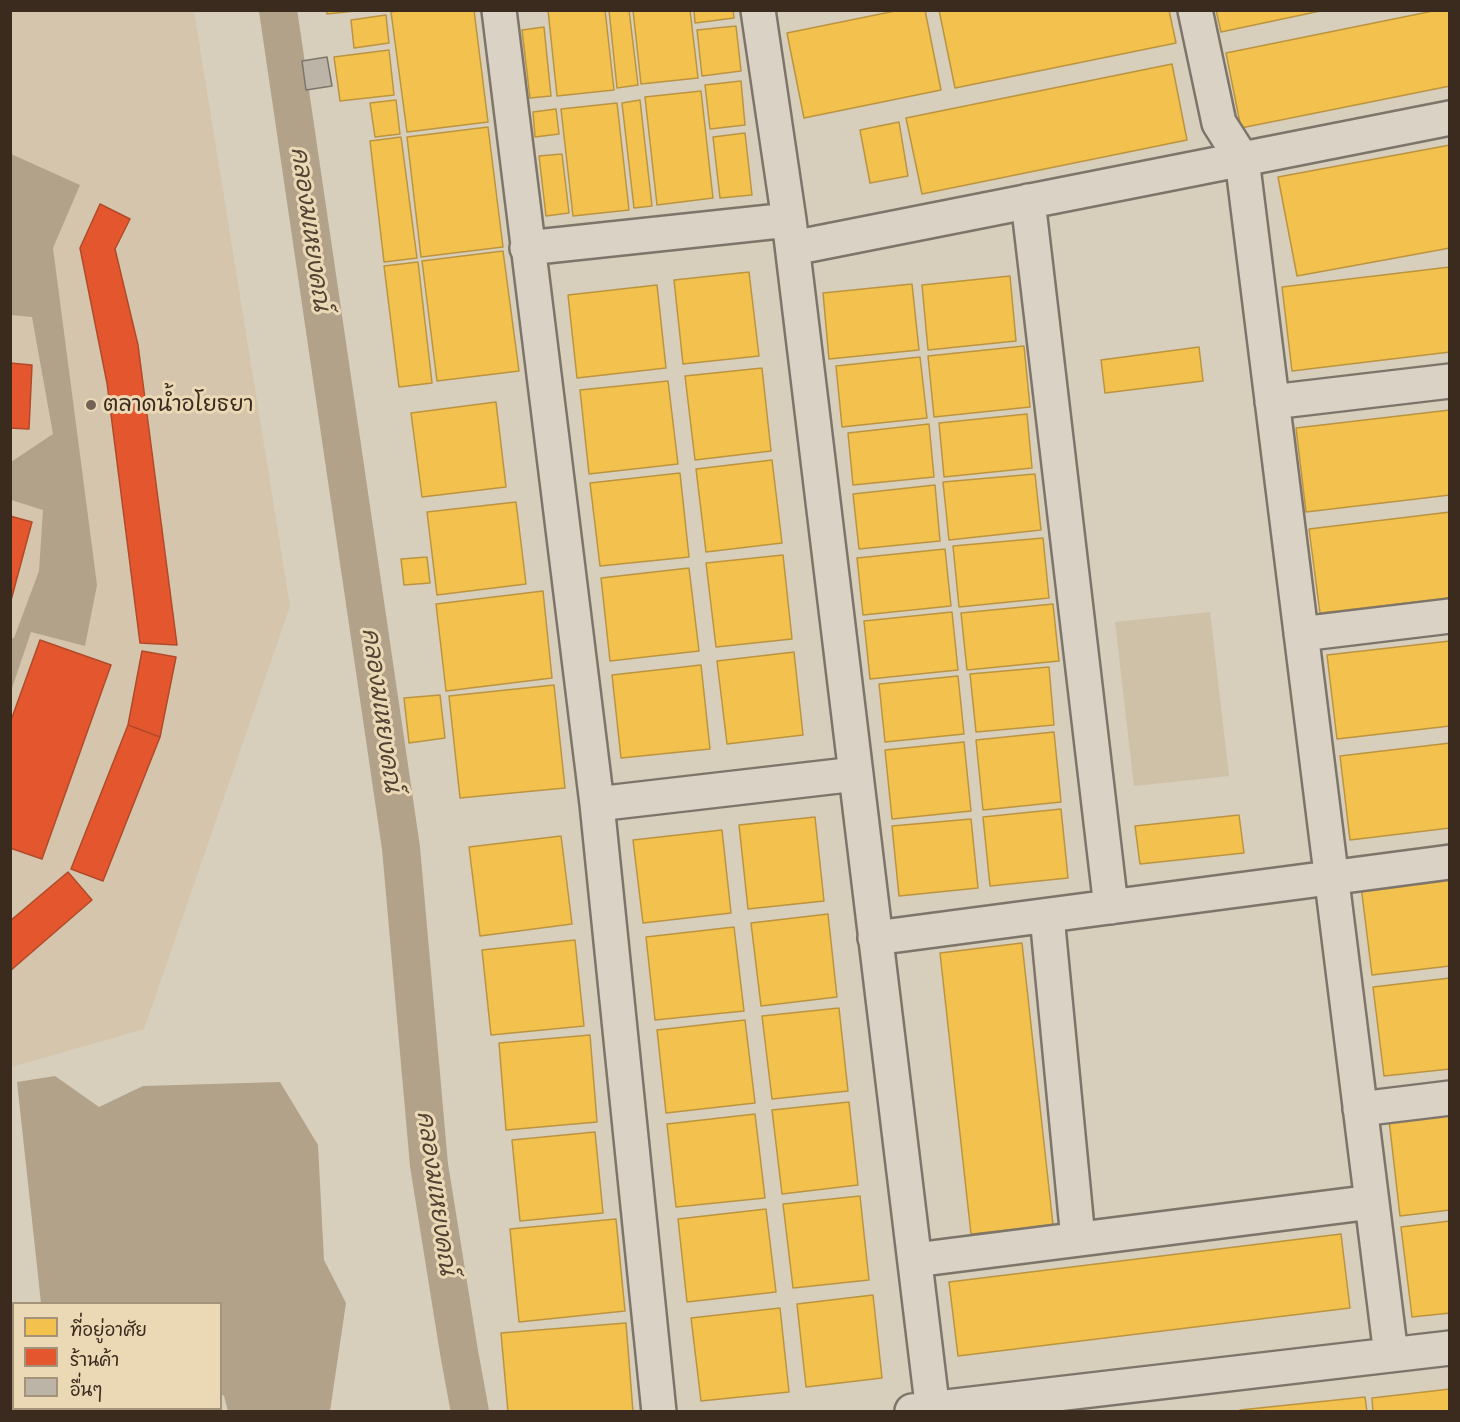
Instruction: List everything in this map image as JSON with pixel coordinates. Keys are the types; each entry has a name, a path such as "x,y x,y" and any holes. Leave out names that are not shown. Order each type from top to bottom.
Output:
{"street":[{"path":"499,10 597,804 659,1412"},
{"path":"1195,10 1219,123 1242,159 1391,1355"},
{"path":"767,12 791,234 915,1260 925,1411 1085,1401 1449,1348"},
{"path":"527,248 791,234 1028,201 1449,118"},
{"path":"1028,201 1111,907"},
{"path":"1272,402 1449,381"},
{"path":"1301,634 1449,616"},
{"path":"597,804 856,774"},
{"path":"875,938 1449,862"},
{"path":"1047,915 1078,1239"},
{"path":"1360,1109 1449,1098"},
{"path":"915,1260 1372,1202"}],"shaded area":[{"path":"11,11 194,11 290,606 144,1029 11,1067"},
{"path":"11,154 80,185 53,248 97,585 85,646 31,632 11,691 11,638 14,638 39,571 43,510 11,500 11,462 53,434 32,317 11,315"},
{"path":"1210,612 1229,776 1134,786 1115,622"},
{"path":"55,1076 99,1107 143,1086 280,1082 318,1145 324,1260 346,1303 330,1411 228,1411 222,1395 222,1302 41,1302 17,1082"},
{"path":"64,1410 179,1410 179,1411"}],"building: ที่อยู่อาศัย":[{"path":"327,10 355,10 355,11 327,14"},
{"path":"474,10 488,122 407,132 391,12"},
{"path":"548,10 605,10 614,90 557,96"},
{"path":"609,10 629,10 638,85 617,88"},
{"path":"633,10 690,10 698,78 641,84"},
{"path":"694,10 733,10 734,18 695,23"},
{"path":"900,10 925,10 941,90 804,118 787,33"},
{"path":"939,10 1169,10 1176,43 955,88"},
{"path":"1216,10 1325,10 1221,32"},
{"path":"1438,10 1450,10 1450,86 1241,128 1226,53"},
{"path":"386,15 389,43 354,48 351,20"},
{"path":"736,26 741,71 702,76 697,30"},
{"path":"544,27 551,96 530,98 522,30"},
{"path":"389,50 394,95 340,101 334,57"},
{"path":"1172,64 1187,140 922,194 906,118"},
{"path":"741,81 745,125 710,129 705,85"},
{"path":"701,91 713,198 657,205 645,97"},
{"path":"396,100 400,134 375,137 370,103"},
{"path":"640,100 652,206 634,208 622,103"},
{"path":"617,103 629,210 573,216 561,109"},
{"path":"556,109 559,134 535,137 533,112"},
{"path":"899,122 908,176 870,183 860,130"},
{"path":"488,127 503,247 421,257 407,137"},
{"path":"745,133 752,195 720,198 713,137"},
{"path":"401,137 417,258 384,262 370,141"},
{"path":"1450,145 1450,248 1297,276 1278,177"},
{"path":"562,154 569,213 546,216 539,156"},
{"path":"503,251 519,371 437,381 422,261"},
{"path":"418,262 432,383 399,387 384,266"},
{"path":"1450,267 1450,352 1292,371 1282,287"},
{"path":"749,272 759,356 683,364 674,280"},
{"path":"1010,276 1016,341 928,350 922,285"},
{"path":"912,284 919,350 829,359 823,293"},
{"path":"657,285 666,368 577,378 568,295"},
{"path":"1024,346 1030,407 934,417 928,356"},
{"path":"1199,347 1203,381 1105,393 1101,360"},
{"path":"920,357 927,418 842,427 836,366"},
{"path":"762,368 771,451 695,460 685,376"},
{"path":"668,381 678,464 589,474 580,390"},
{"path":"496,402 506,487 422,497 411,413"},
{"path":"1450,410 1450,495 1306,512 1296,428"},
{"path":"1027,414 1032,468 944,477 939,423"},
{"path":"929,424 934,477 853,485 848,433"},
{"path":"772,460 782,543 706,552 696,469"},
{"path":"680,473 689,557 600,566 590,483"},
{"path":"1035,474 1041,530 949,540 943,482"},
{"path":"935,485 940,541 859,549 853,494"},
{"path":"516,502 526,584 437,595 427,512"},
{"path":"1450,512 1450,598 1320,613 1309,529"},
{"path":"1043,538 1049,598 959,607 953,546"},
{"path":"945,549 951,606 863,615 857,558"},
{"path":"783,555 792,639 716,647 706,563"},
{"path":"427,557 430,583 404,585 401,559"},
{"path":"689,568 699,651 610,661 601,578"},
{"path":"543,591 552,678 446,691 436,604"},
{"path":"1053,604 1059,661 967,670 961,613"},
{"path":"952,612 958,670 870,679 864,621"},
{"path":"1450,641 1450,726 1337,739 1327,655"},
{"path":"794,652 803,735 727,744 717,661"},
{"path":"701,665 710,749 621,758 612,675"},
{"path":"1049,667 1054,725 976,732 970,674"},
{"path":"958,676 964,734 885,742 879,684"},
{"path":"554,685 565,788 460,798 449,696"},
{"path":"440,695 445,738 409,743 404,698"},
{"path":"1054,732 1061,802 983,810 976,740"},
{"path":"964,742 971,811 892,819 885,750"},
{"path":"1450,743 1450,828 1350,840 1340,756"},
{"path":"1061,809 1068,878 990,886 983,817"},
{"path":"1239,815 1244,853 1140,864 1135,826"},
{"path":"815,817 824,901 748,909 739,825"},
{"path":"971,819 978,888 899,896 892,826"},
{"path":"722,830 731,913 643,923 633,840"},
{"path":"561,836 572,924 480,936 469,847"},
{"path":"1450,875 1450,966 1372,975 1361,886"},
{"path":"828,914 837,997 761,1006 751,923"},
{"path":"734,927 744,1011 655,1020 646,937"},
{"path":"575,940 584,1026 491,1035 482,950"},
{"path":"1022,943 1053,1225 971,1234 940,953"},
{"path":"1450,978 1450,1069 1384,1076 1373,987"},
{"path":"839,1008 848,1091 772,1099 762,1016"},
{"path":"745,1020 755,1103 666,1113 657,1030"},
{"path":"590,1035 597,1122 506,1130 499,1043"},
{"path":"849,1102 858,1185 782,1194 772,1110"},
{"path":"1450,1113 1450,1210 1400,1216 1389,1120"},
{"path":"755,1114 765,1198 676,1207 667,1124"},
{"path":"595,1132 603,1213 520,1221 512,1140"},
{"path":"860,1196 869,1280 793,1288 783,1204"},
{"path":"766,1209 776,1292 687,1302 678,1219"},
{"path":"616,1219 625,1311 519,1322 510,1229"},
{"path":"1450,1221 1450,1313 1412,1317 1401,1227"},
{"path":"1341,1234 1350,1308 958,1356 949,1282"},
{"path":"873,1295 882,1378 806,1387 797,1304"},
{"path":"780,1308 789,1392 701,1401 691,1318"},
{"path":"626,1323 633,1412 508,1412 501,1333"},
{"path":"10,1335 12,1335 12,1372 10,1373"},
{"path":"1450,1389 1450,1412 1373,1412 1372,1398"},
{"path":"1365,1397 1367,1412 1240,1412 1240,1410"}],"building: ร้านค้า":[{"path":"100,204 130,219 115,249 138,345 177,645 140,643 107,383 80,248"},
{"path":"10,363 32,365 29,429 10,428"},
{"path":"10,516 32,522 10,604"},
{"path":"40,640 111,665 42,859 10,848 10,723"},
{"path":"142,651 176,657 160,737 128,725"},
{"path":"128,725 160,737 103,881 71,869"},
{"path":"68,872 92,900 10,971 10,921"}],"building: อื่นๆ":[{"path":"327,57 332,86 306,90 302,61"}],"waterway":[{"name":"คลองมเหยงคณ์","path":"278,10 401,848 429,1165 470,1412"}],"place":[{"name":"ตลาดน้ำอโยธยา","path":"91,405"}]}
